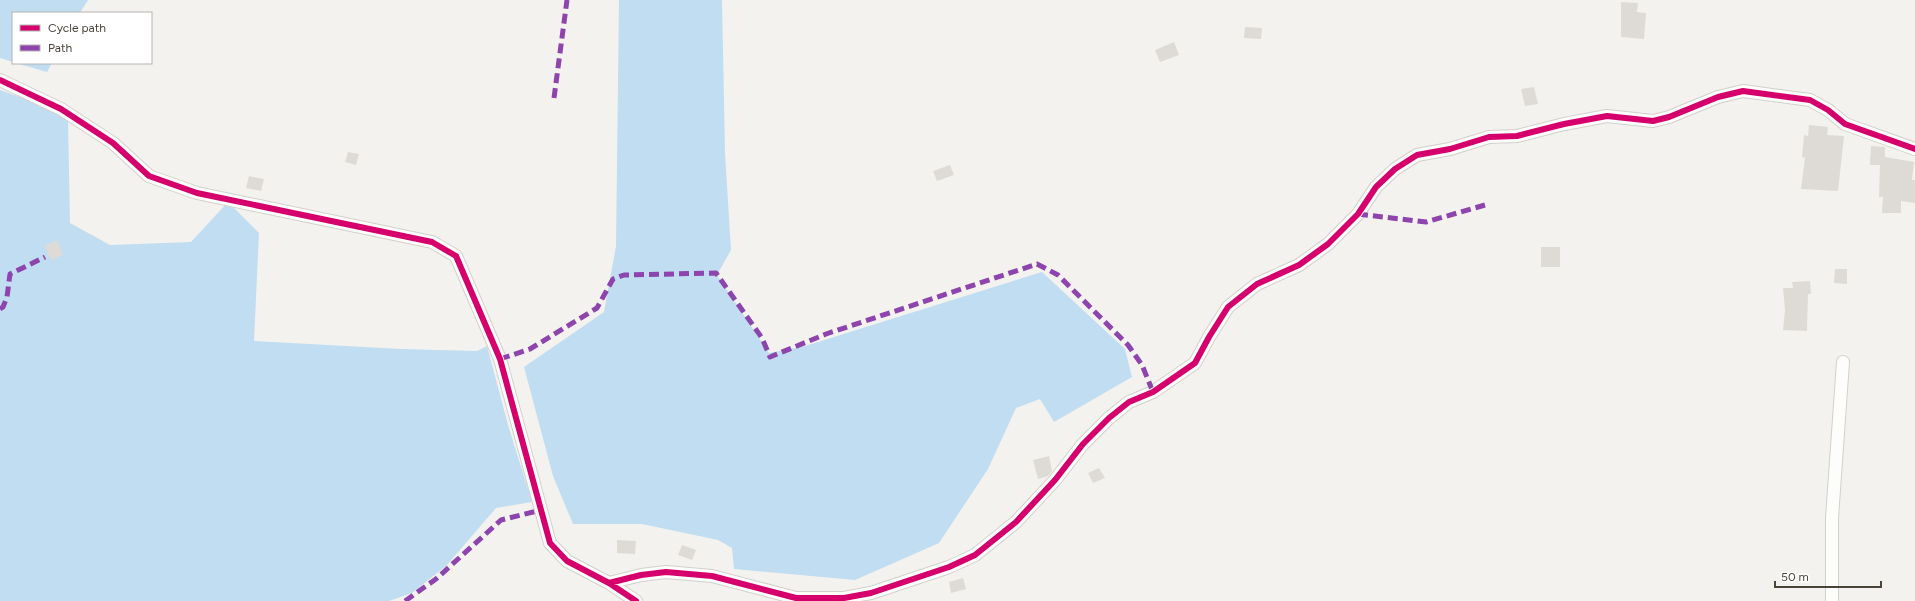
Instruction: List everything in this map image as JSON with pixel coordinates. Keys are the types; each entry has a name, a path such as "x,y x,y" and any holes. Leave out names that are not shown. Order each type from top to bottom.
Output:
{"street":[{"path":"0,80 61,109 112,143 149,176 197,194 432,242 456,256 500,359 550,542 567,561 609,583 636,601"},
{"path":"609,583 641,575 666,572 712,576 796,598 844,598 885,588 949,567 975,554 1016,522 1055,480 1083,444 1109,418 1130,402 1153,392 1195,363 1228,307 1257,284 1299,265 1328,244 1358,214 1376,186 1395,168 1417,155 1450,149 1490,138 1516,136 1564,124 1607,116 1652,122 1669,117 1718,97 1743,92 1810,100 1828,110 1845,124 1915,150"},
{"path":"1832,601 1832,518 1842,362"}],"water":[{"path":"0,0 88,0 81,12 12,12 12,62 0,58"},
{"path":"619,0 722,0 725,153 731,250 717,275 769,353 805,346 1042,272 1125,349 1132,377 1054,422 1040,399 1016,408 988,469 939,543 855,580 734,569 732,548 718,540 642,524 573,524 553,476 524,367 604,312 616,246"},
{"path":"19,64 51,64 47,72"},
{"path":"0,90 40,104 68,120 70,223 110,245 191,242 228,202 259,233 254,341 401,349 477,351 487,346 508,425 532,502 496,508 447,565 412,593 389,601 0,601"}],"building":[{"path":"1621,2 1638,3 1637,12 1646,13 1644,39 1621,37"},
{"path":"1245,27 1262,28 1261,39 1244,38"},
{"path":"1174,42 1179,55 1160,62 1155,50"},
{"path":"1534,87 1538,104 1525,106 1521,89"},
{"path":"1809,125 1828,127 1827,135 1844,136 1838,191 1801,189 1805,158 1802,157 1804,135 1808,136"},
{"path":"1871,146 1885,147 1885,157 1914,162 1912,180 1915,180 1915,203 1901,201 1901,213 1882,213 1883,197 1879,197 1880,165 1870,165"},
{"path":"348,152 359,154 356,165 345,162"},
{"path":"950,165 954,175 937,181 933,171"},
{"path":"249,176 264,179 261,191 246,188"},
{"path":"57,240 63,255 51,260 45,246"},
{"path":"1541,247 1560,247 1560,267 1541,267"},
{"path":"1835,269 1847,269 1847,284 1834,283"},
{"path":"1810,281 1811,294 1808,294 1807,331 1783,330 1785,310 1783,288 1793,288 1792,282"},
{"path":"1049,456 1052,471 1048,476 1038,479 1033,460"},
{"path":"1099,468 1105,478 1093,483 1088,473"},
{"path":"617,540 636,541 635,554 617,553"},
{"path":"682,545 696,550 692,560 678,555"},
{"path":"963,578 966,589 951,593 949,582"}],"marked path":[{"path":"554,98 567,0"},
{"path":"1358,214 1426,222 1485,205"},
{"path":"0,309 3,307 7,297 10,274 45,257"},
{"path":"500,359 530,349 597,308 613,279 624,275 716,273 762,338 770,357 826,334 1037,264 1058,275 1128,345 1142,365 1153,392"},
{"path":"405,601 436,579 501,520 541,510"}],"cycle path":[{"path":"0,80 61,109 113,143 149,176 197,193 432,242 456,256 500,359 550,543 567,561 609,583 636,601"},
{"path":"609,583 641,575 666,572 712,576 796,598 844,598 871,593 949,567 975,555 1016,522 1055,480 1083,444 1109,418 1129,402 1153,392 1195,363 1228,307 1257,284 1299,265 1328,244 1358,214 1376,187 1395,169 1417,155 1450,149 1489,137 1517,136 1564,124 1607,116 1653,121 1669,117 1718,97 1743,91 1810,100 1828,110 1845,124 1915,149"}]}
